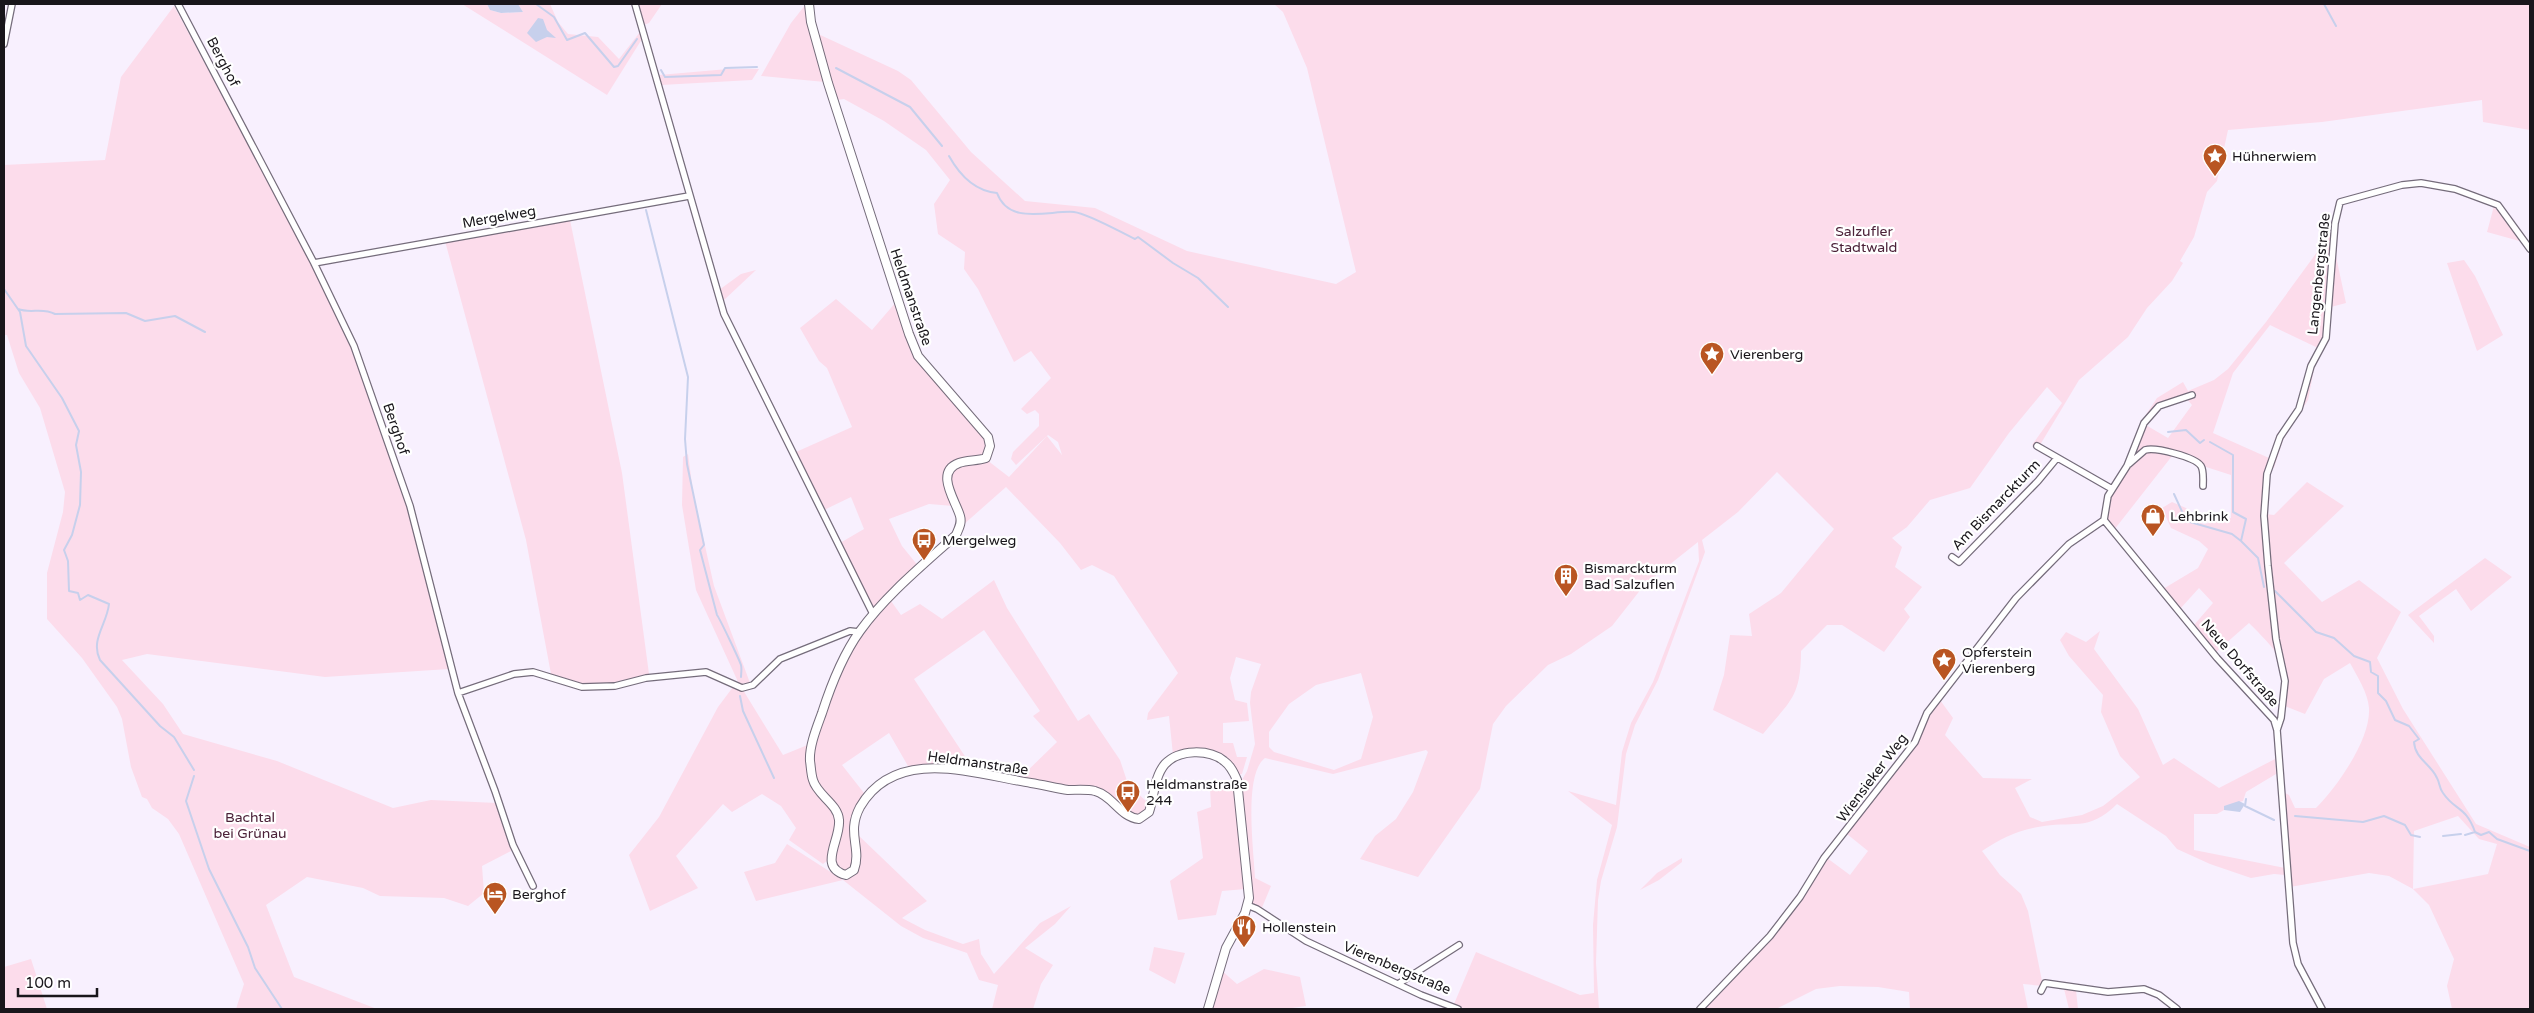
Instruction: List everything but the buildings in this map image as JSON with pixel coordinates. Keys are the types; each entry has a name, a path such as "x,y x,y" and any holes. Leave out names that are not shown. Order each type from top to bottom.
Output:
{"main road":[{"name":"Heldmanstraße","path":"809,4 811,22 828,83 918,356 977,422 988,437 990,446 986,458 958,464 952,467 948,474 947,486 960,516 961,525 956,535 873,614 859,632 835,676 816,730 810,758 813,780 835,810 839,820 830,860 831,867 837,872 846,874 854,870 858,860 853,838 853,828 861,807 881,783 903,771 928,767 942,768 1066,789 1094,791 1108,797 1126,815 1139,820 1149,812 1157,778 1165,764 1181,755 1208,753 1225,761 1233,770 1239,788 1247,905"},
{"path":"1208,1009 1226,948 1247,905"}],"street":[{"path":"4,44 12,4"},
{"name":"Berghof","path":"178,4 314,263 354,346 410,506 458,693 495,790 512,845 533,886"},
{"path":"635,4 724,314 873,614"},
{"name":"Langenbergstraße","path":"2277,730 2281,718 2285,681 2276,639 2268,566 2264,516 2267,474 2280,437 2299,409 2311,366 2326,338 2329,326 2335,223 2340,202 2402,185 2421,183 2455,189 2498,205 2530,249"},
{"name":"Mergelweg","path":"314,263 689,196"},
{"path":"2104,520 2105,505 2112,489 2127,466 2142,426 2150,415 2166,403 2192,395"},
{"name":"Am Bismarckturm","path":"2037,446 2112,489"},
{"path":"2127,466 2146,450 2162,450 2199,464 2203,470 2203,486"},
{"name":"Am Bismarckturm","path":"1952,557 1959,562 2038,481 2056,458"},
{"name":"Neue Dorfstraße","path":"2104,520 2217,658 2274,720 2277,730 2293,942 2298,964 2322,1009"},
{"name":"Wiensieker Weg","path":"1700,1009 1770,936 1800,897 1824,858 1915,742 1927,713 2016,598 2069,544 2104,520"},
{"path":"458,693 514,674 533,672 582,687 615,686 654,677 706,672 742,688 753,685 780,659 850,631 859,632"},
{"name":"Vierenbergstraße","path":"1247,905 1257,909 1306,941 1398,984 1458,1009"},
{"path":"1398,984 1459,945"},
{"path":"2041,991 2045,983 2108,992 2144,989 2159,995 2177,1009"}],"green space":[{"path":"462,4 487,4 490,10 501,13 523,12 518,4 550,4 558,22 568,34 598,37 619,59 640,32 642,39 607,95"},
{"path":"638,4 662,4 649,23 644,25"},
{"path":"806,4 825,82 761,76 791,23"},
{"name":"Salzufler Stadtwald","path":"1274,4 2530,4 2530,130 2483,122 2482,100 2322,122 2228,130 2217,181 2207,192 2194,237 2180,261 2183,263 2172,281 2147,308 2128,337 2079,380 2040,445 2112,485 2109,490 2058,462 2032,445 2062,403 2047,387 2009,433 1970,488 1930,500 1907,527 1892,538 1902,547 1895,567 1922,587 1904,609 1910,617 1884,652 1842,625 1827,625 1801,651 1799,679 1796,689 1787,705 1763,734 1713,710 1724,675 1730,635 1752,636 1749,614 1781,593 1834,529 1777,472 1738,512 1702,540 1705,552 1658,680 1635,725 1626,754 1617,827 1601,881 1598,900 1596,963 1599,1009 1456,1009 1454,1004 1476,952 1580,995 1594,993 1593,925 1597,880 1612,825 1568,791 1616,805 1622,752 1631,723 1653,682 1699,561 1698,542 1645,584 1612,626 1571,654 1548,665 1506,706 1493,724 1480,789 1418,877 1360,859 1375,836 1396,819 1413,792 1428,752 1426,750 1333,774 1265,758 1258,767 1254,780 1251,814 1255,878 1271,886 1261,910 1251,903 1242,780 1247,771 1255,744 1250,703 1251,692 1261,664 1236,657 1230,678 1235,700 1247,703 1249,721 1223,723 1223,743 1233,743 1237,757 1247,757 1242,774 1238,775 1218,754 1173,755 1169,716 1147,720 1148,713 1178,673 1114,576 1092,565 1081,570 1060,543 1006,487 963,525 953,502 949,484 953,470 960,465 987,460 1009,477 1047,436 1062,455 1058,442 1048,435 1016,465 1011,459 1013,452 1039,426 1039,414 1035,410 1027,414 1021,409 1051,378 1031,351 1014,362 978,289 964,269 965,252 938,234 934,204 950,180 926,150 884,121 844,99 837,100 816,33 898,71 911,80 971,152 1025,201 1095,208 1187,251 1336,284 1356,272 1307,68 1283,12","holes":["1361,673 1373,717 1361,759 1334,770 1274,752 1269,747 1269,732 1289,704 1316,685"]},
{"name":"Bachtal bei Grünau","path":"174,6 312,263 352,345 407,506 449,669 325,677 147,654 122,660 163,704 183,734 277,761 393,808 431,800 497,803 511,851 482,866 484,893 468,906 444,898 380,896 363,888 307,877 266,905 294,977 377,1009 236,1009 244,984 179,834 168,819 152,808 147,799 142,797 131,767 122,719 117,707 82,658 47,619 47,573 63,512 65,492 40,408 19,373 7,335 4,335 4,165 105,160 121,77"},
{"path":"728,69 759,69 752,80 661,85 659,75"},
{"path":"2494,206 2523,242 2487,232"},
{"path":"570,220 622,473 649,674 612,683 583,684 551,674 526,540 445,241"},
{"path":"2331,233 2346,303 2331,307 2331,326 2314,369 2308,400 2283,440 2274,468 2270,466 2265,514 2274,515 2307,482 2344,506 2284,563 2322,602 2359,580 2401,612 2377,658 2403,709 2476,824 2530,847 2530,1009 2452,1009 2447,986 2454,959 2429,905 2413,889 2389,876 2369,873 2290,887 2283,792 2289,795 2295,808 2316,808 2343,775 2359,748 2365,734 2369,708 2367,696 2350,663 2324,679 2305,714 2285,706 2286,691 2283,668 2274,650 2249,623 2216,652 2194,625 2213,603 2199,588 2180,609 2163,589 2198,568 2208,549 2199,541 2171,528 2162,508 2172,502 2186,508 2194,521 2204,524 2231,518 2231,475 2172,456 2114,530 2106,520 2110,497 2144,424 2168,438 2192,405 2186,398 2158,404 2141,422 2157,398 2183,382 2188,391 2214,380 2228,369 2266,322","holes":["2270,325 2318,348 2308,363 2303,392 2298,407 2277,434 2269,458 2213,433 2233,373","2458,816 2479,839 2497,844 2488,874 2413,889 2414,831"]},
{"path":"2464,260 2475,276 2503,335 2477,351 2447,263"},
{"path":"756,270 723,301 719,290 741,274"},
{"path":"836,299 872,330 896,302 918,358 976,423 989,446 983,457 958,462 946,474 953,506 929,504 889,519 902,546 919,567 874,610 840,543 864,529 851,497 824,510 796,452 852,427 827,368 819,361 800,328"},
{"path":"688,454 693,492 714,586 750,683 739,684 696,590 682,505 683,457"},
{"path":"2485,558 2512,577 2471,611 2456,589 2419,616 2434,636 2434,643 2408,615"},
{"path":"994,580 1007,608 1078,721 1089,714 1120,760 1128,784 1149,804 1148,810 1134,817 1108,795 1019,779 1057,742 1033,716 1040,711 984,630 914,679 974,770 941,765 908,766 889,733 842,765 864,793 852,822 854,856 851,868 846,872 838,870 833,859 841,829 817,784 813,764 817,732 822,715 848,655 867,626 891,601 901,615 920,604 942,619"},
{"path":"2100,631 2094,649 2138,709 2163,765 2174,758 2219,788 2275,759 2276,774 2246,792 2243,801 2225,806 2224,810 2217,814 2194,814 2194,850 2285,868 2285,875 2274,874 2251,878 2210,864 2177,849 2166,836 2117,804 2097,819 2079,824 2050,825 2022,831 2008,836 1982,851 2000,875 2021,894 2028,911 2043,986 2023,984 2028,1009 1910,1009 1909,992 1878,987 1840,986 1816,989 1776,1009 1701,1009 1753,954 1827,858 1850,875 1868,851 1847,834 1897,765 1916,744 1929,714 1940,700 1953,718 1945,735 1983,778 2032,779 2015,788 2030,817 2042,822 2082,815 2103,806 2140,777 2120,756 2101,712 2103,695 2069,656 2060,640 2066,632 2086,642"},
{"path":"733,687 743,690 783,755 810,744 811,781 834,811 836,828 828,860 823,864 789,840 796,828 781,806 762,794 732,812 723,804 676,856 698,888 650,911 629,855 659,817 718,707"},
{"path":"1235,786 1246,889 1222,891 1216,915 1178,920 1170,881 1203,858 1197,812 1211,807 1210,788"},
{"path":"856,833 927,901 902,918 925,930 963,944 979,939 981,954 994,974 1040,923 1071,906 1055,924 1025,948 1053,965 1041,984 1033,1009 992,1009 998,985 979,980 967,953 923,938 901,926 843,880 855,873 858,867 859,854"},
{"path":"787,844 843,880 756,901 744,872 775,863"},
{"path":"1682,858 1682,862 1659,880 1640,890 1657,873"},
{"path":"1154,947 1185,953 1175,984 1149,970"},
{"path":"31,959 47,1009 4,1009 4,967"},
{"path":"1264,969 1300,977 1306,1006 1285,1009 1218,1009 1211,1007 1221,970 1237,984"},
{"path":"2064,989 2076,990 2078,1009 2069,1009"}],"water":[{"path":"487,4 518,4 523,12 501,13 490,10"},
{"path":"538,18 543,19 547,30 556,38 547,37 536,42 527,33"},
{"path":"2239,801 2245,804 2240,812 2224,810 2224,806"}],"waterway":[{"path":"536,4 554,17 567,40 585,33 614,67 618,66 637,39"},
{"path":"2324,4 2336,26"},
{"path":"661,70 665,77 721,75 725,68 757,67"},
{"path":"836,68 910,107 942,146"},
{"path":"949,156 963,175 982,189 997,193 1003,203 1011,210 1031,214 1080,213 1135,239 1138,237 1173,263 1198,278 1228,307"},
{"path":"646,210 688,377 685,439 687,464 704,545 700,550 717,615 741,665 741,677"},
{"path":"4,289 20,312 26,346 62,398 79,431 76,445 81,472 80,505 72,535 64,550 68,561 69,591 78,593 80,600 88,595 109,604 98,639 97,653 100,660 160,726 174,737 194,770"},
{"path":"18,309 46,311 55,314 126,313 145,321 175,316 205,332"},
{"path":"2168,432 2186,430 2200,443 2204,440"},
{"path":"2210,442 2233,455 2233,512 2246,519 2241,541 2258,558 2264,587"},
{"path":"2174,494 2185,518 2190,522 2232,534 2241,541"},
{"path":"2275,591 2316,632 2334,638 2354,656 2370,662 2371,672 2378,676 2378,693 2386,701 2395,720 2409,726 2419,739 2414,742 2417,753 2434,773 2447,799 2468,817 2475,832 2481,835 2489,832 2497,839 2530,851"},
{"path":"740,696 743,711 774,778"},
{"path":"194,776 186,801 209,869 248,947 255,968 282,1009"},
{"path":"2246,799 2245,806 2274,820"},
{"path":"2295,816 2363,822 2384,816 2405,825 2411,835 2420,837"},
{"path":"2465,835 2475,832"},
{"path":"2443,836 2461,834"}],"place":[{"name":"Hühnerwiem","path":"2215,177"},
{"name":"Vierenberg","path":"1712,375"},
{"name":"Lehbrink","path":"2153,537"},
{"name":"Mergelweg","path":"924,561"},
{"name":"Bismarckturm Bad Salzuflen","path":"1566,597"},
{"name":"Opferstein Vierenberg","path":"1944,681"},
{"name":"Heldmanstraße 244","path":"1128,813"},
{"name":"Berghof","path":"495,915"},
{"name":"Hollenstein","path":"1244,948"}]}
